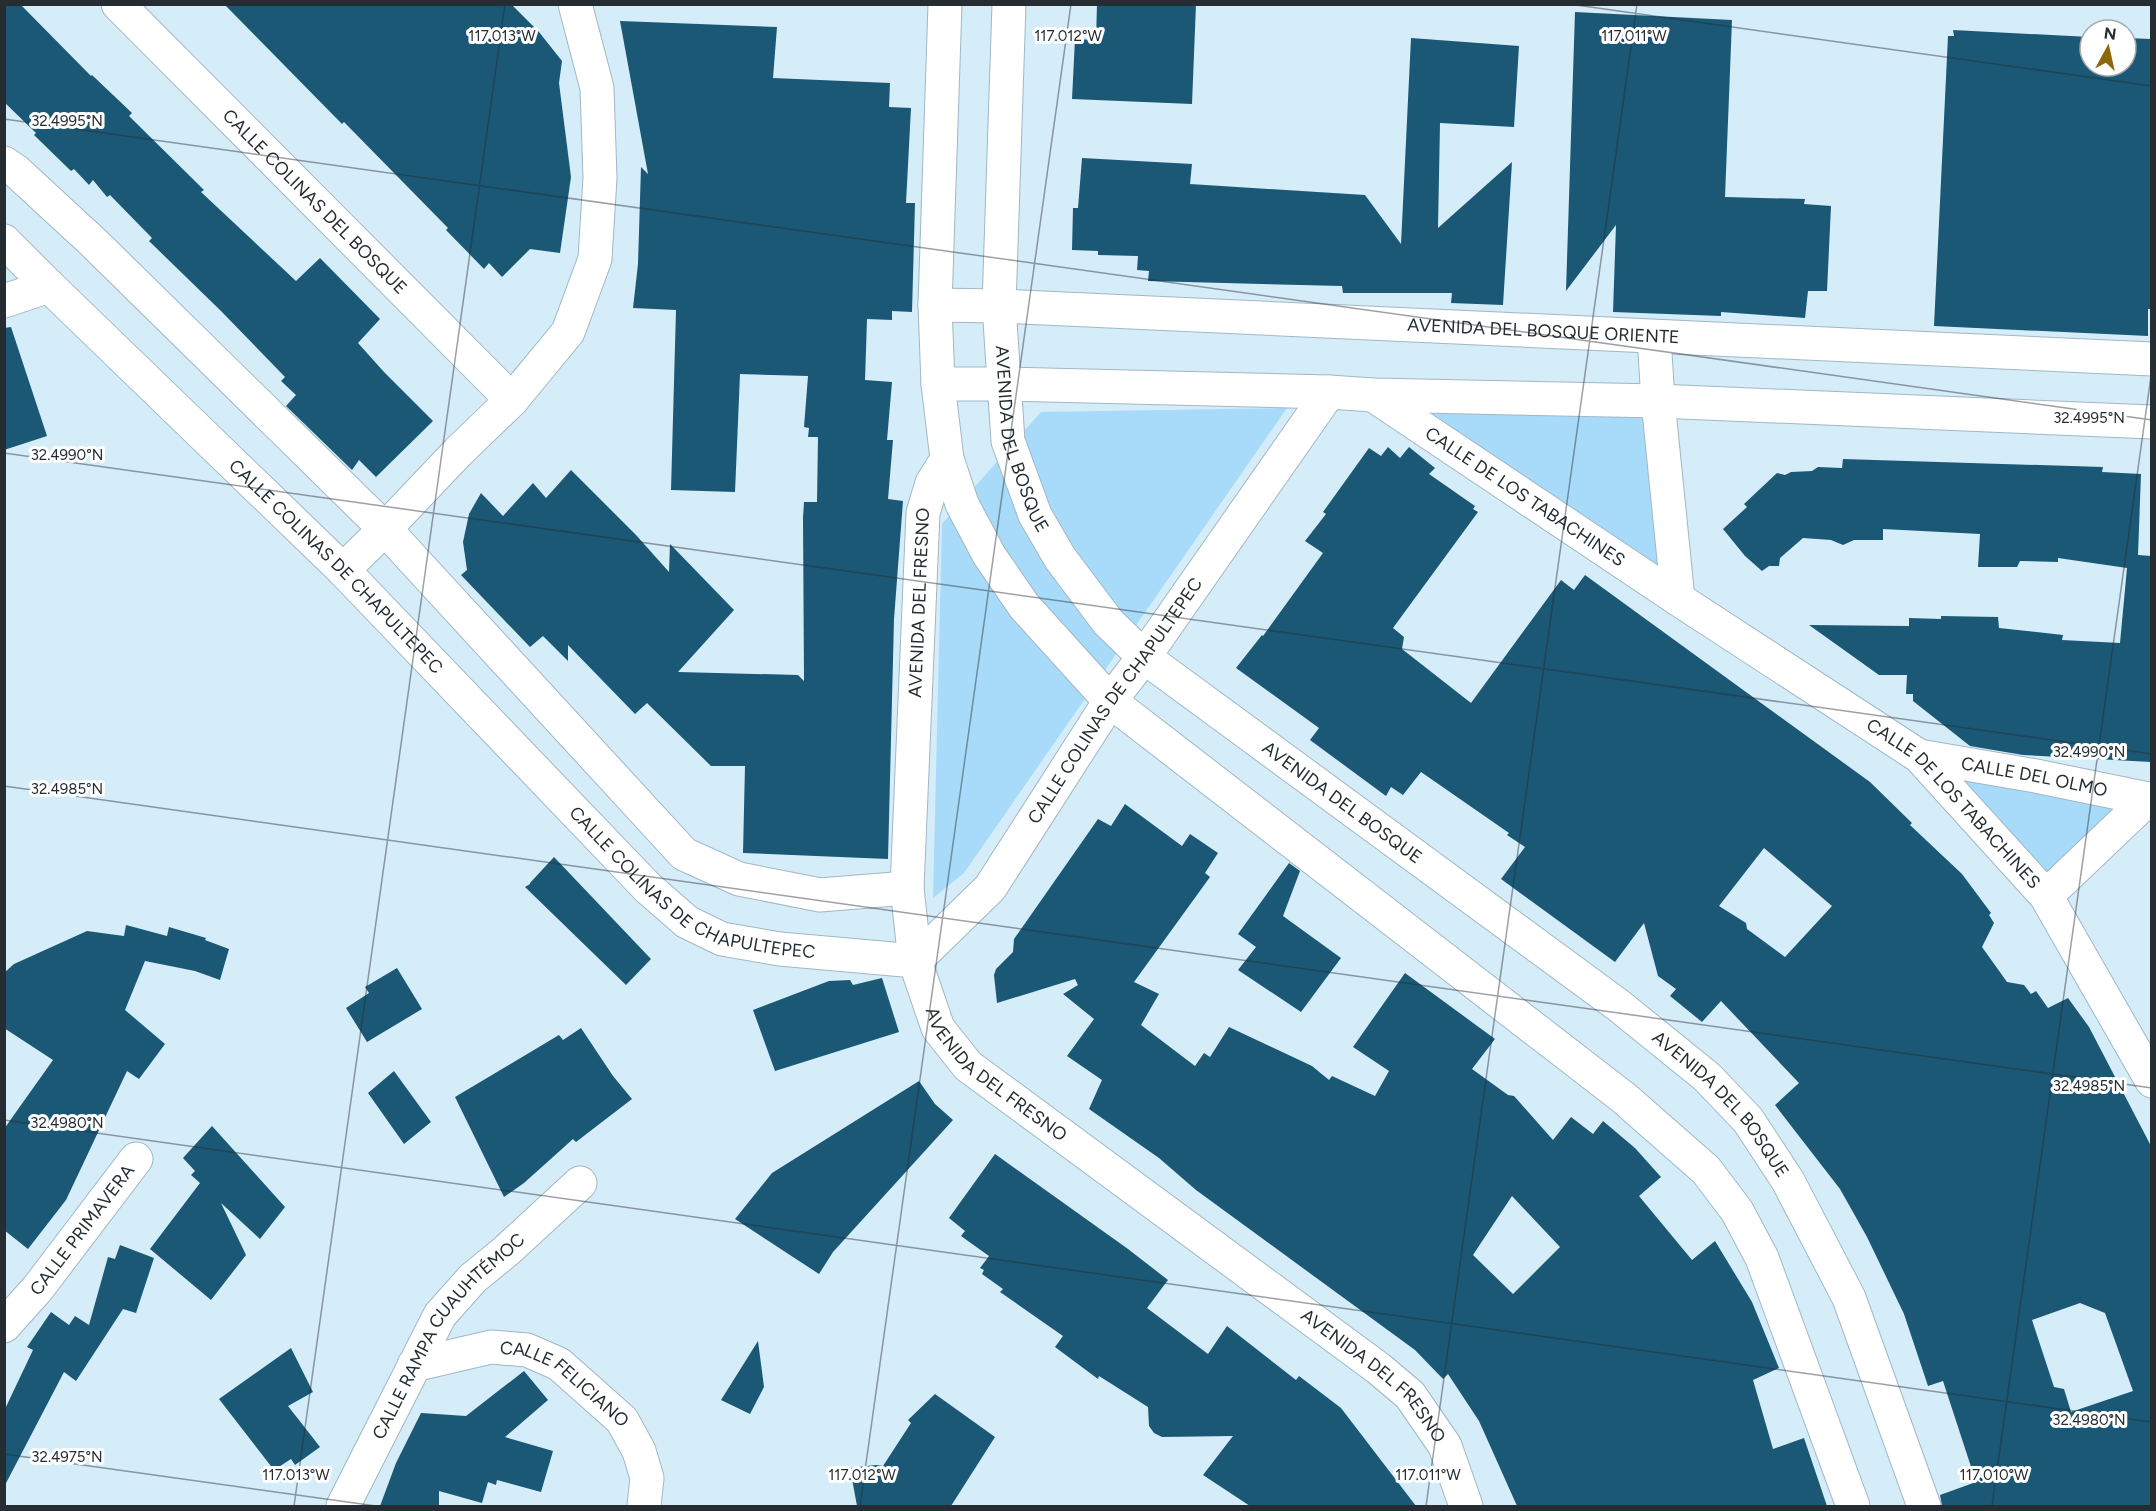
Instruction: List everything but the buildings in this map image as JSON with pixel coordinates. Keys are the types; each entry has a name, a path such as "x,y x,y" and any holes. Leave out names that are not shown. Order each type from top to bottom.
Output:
{"street":[{"name":"CALLE COLINAS DEL BOSQUE","path":"118,4 512,400"},
{"path":"343,570 512,400 568,332 595,259 600,178 597,88 575,4"},
{"path":"945,4 935,305 938,384 947,459 962,504 989,555 1024,606 1110,701 1624,1098 1706,1170 1737,1211 1762,1258 1853,1506"},
{"name":"AVENIDA DEL BOSQUE","path":"1009,4 999,306 1008,441 1035,515 1060,558 1108,622 1144,657 1618,1005 1707,1077 1748,1120 1788,1181 1849,1298 1924,1506"},
{"name":"CALLE COLINAS DE CHAPULTEPEC","path":"4,163 16,171 94,243 385,529 684,854 739,879 820,895 907,888"},
{"name":"CALLE COLINAS DE CHAPULTEPEC","path":"4,241 343,570 648,888 687,922 722,939 780,949 915,961 990,888 1110,701 1144,657 1329,392"},
{"path":"4,301 49,286"},
{"name":"AVENIDA DEL BOSQUE ORIENTE","path":"935,305 999,306 2151,359"},
{"path":"1654,337 1658,401 1678,599"},
{"path":"938,384 1658,401 2151,422"},
{"name":"CALLE DE LOS TABACHINES","path":"1373,395 1678,599 1919,756 2046,896 2151,1081"},
{"name":"AVENIDA DEL FRESNO","path":"947,459 932,483 923,513 907,888 915,961 938,1028 968,1066 1368,1360 1410,1395 1445,1446 1466,1506"},
{"name":"CALLE DEL OLMO","path":"1919,756 2037,776 2150,799"},
{"name":"CALLE DEL OLMO","path":"2046,896 2150,799"},
{"name":"CALLE PRIMAVERA","path":"4,1326 38,1288 136,1159"},
{"name":"CALLE RAMPA CUAUHTÉMOC","path":"343,1506 441,1315 474,1278 506,1252 580,1183"},
{"name":"CALLE FELICIANO","path":"414,1365 491,1347 527,1350 559,1364 622,1419 639,1451 647,1478 644,1506"}],"shaded area":[{"path":"1287,408 964,873 933,898 942,524 1041,412"},
{"path":"1646,411 1671,581 1411,412"},
{"path":"1919,756 2148,799 2046,896"}]}
